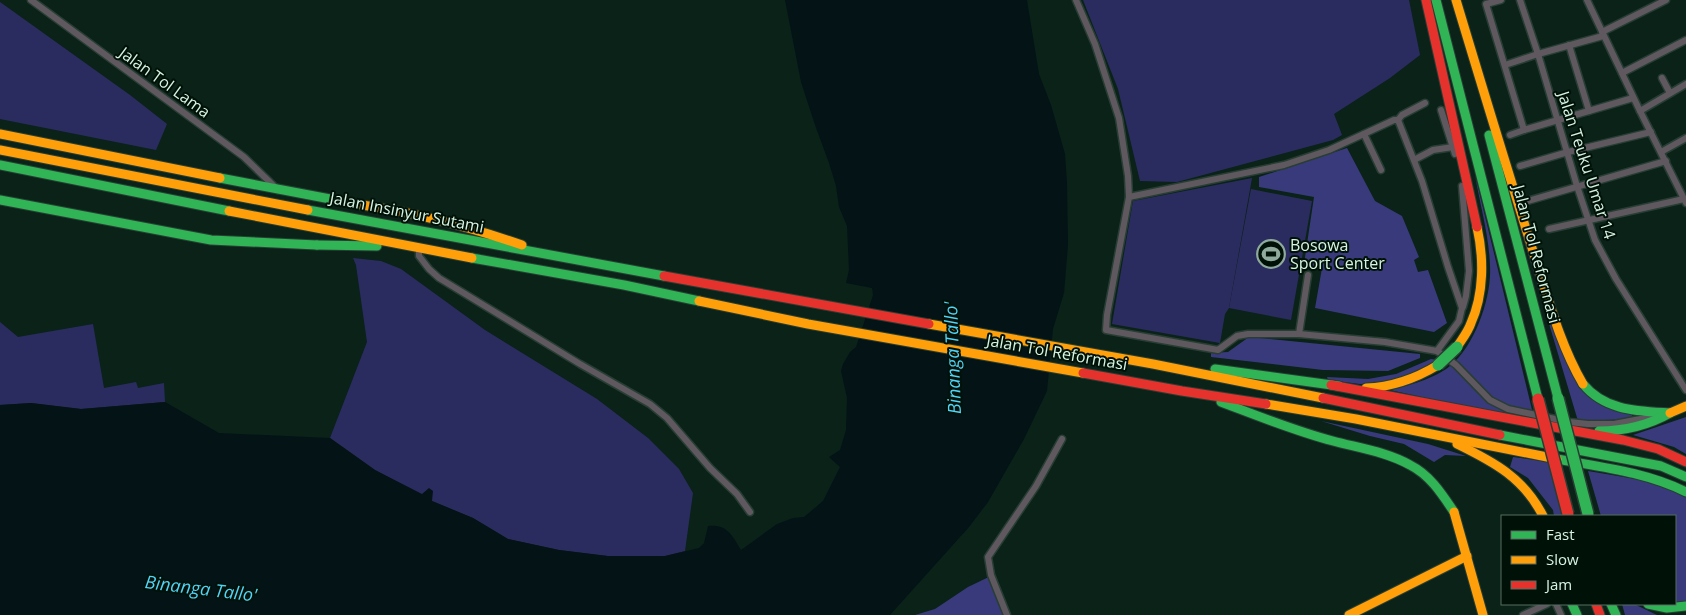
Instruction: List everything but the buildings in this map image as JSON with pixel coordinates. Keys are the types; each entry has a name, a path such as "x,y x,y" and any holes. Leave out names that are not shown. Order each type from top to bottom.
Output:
{"main road":[{"path":"1330,385 1368,388 1399,384 1421,376 1438,365 1457,348 1471,324 1478,301 1482,274 1478,230 1426,0"},
{"path":"1436,0 1569,515"},
{"path":"1455,0 1535,259 1574,367 1592,393 1609,404 1631,410 1670,413"},
{"name":"Jalan Tol Reformasi","path":"1455,0 1588,515"},
{"path":"0,134 278,190 395,209 476,229 560,258"},
{"name":"Jalan Insinyur Sutami","path":"0,150 560,258 809,302"},
{"name":"Jalan Insinyur Sutami","path":"0,166 407,246 624,285 808,324"},
{"path":"0,200 211,240 317,245 407,246"},
{"name":"Jalan Tol Reformasi","path":"809,302 1153,364"},
{"name":"Jalan Tol Reformasi","path":"808,324 1182,391"},
{"path":"1153,364 1192,366 1330,385 1657,449 1682,460"},
{"path":"1153,364 1563,448 1661,466 1686,477"},
{"path":"1182,391 1233,398 1441,436 1644,476 1686,492"},
{"path":"1182,391 1231,405 1278,424 1333,441 1378,452 1411,465 1438,487 1454,512 1483,615"},
{"path":"1557,428 1601,432 1630,430 1650,424 1686,406"},
{"path":"1441,436 1486,458 1508,473 1528,492 1543,515"},
{"path":"1349,615 1467,556"},
{"path":"1651,605 1660,608 1686,606"}],"street":[{"name":"Jalan Tol Lama","path":"31,0 244,156 278,190"},
{"path":"1076,0 1095,44 1119,118 1125,150 1129,197 1107,314 1106,330 1218,350 1242,334 1299,334 1385,342 1437,351 1456,365 1490,400 1508,409 1569,422 1588,424 1614,424 1670,413"},
{"path":"1501,0 1486,4 1524,130"},
{"name":"Jalan Teuku Umar 14","path":"1520,0 1595,240 1616,279 1686,390"},
{"path":"1549,229 1684,197 1633,98 1587,0"},
{"path":"1505,64 1603,34 1666,0"},
{"path":"1622,73 1686,40"},
{"path":"1569,45 1589,111"},
{"path":"1662,78 1670,93"},
{"path":"1640,111 1686,84"},
{"path":"1510,135 1633,98"},
{"path":"1129,197 1284,166 1329,150 1394,120 1398,120 1402,115 1425,102"},
{"path":"1437,351 1459,321 1468,286 1469,259 1463,190 1453,147 1441,110"},
{"path":"1398,120 1414,160 1462,308"},
{"path":"1520,166 1651,132"},
{"path":"1364,134 1381,170"},
{"path":"1661,152 1686,138"},
{"path":"1414,160 1433,150 1453,147"},
{"path":"1524,202 1666,161"},
{"path":"419,248 419,256 426,267 439,278 580,364 650,404 667,418 715,474 737,494 750,512"},
{"path":"1299,334 1308,275"},
{"path":"1007,615 991,575 988,557 1036,486 1062,440"},
{"path":"1523,615 1545,605"}],"shaded area":[{"path":"1083,0 1409,0 1420,55 1390,78 1334,114 1342,135 1333,140 1177,182 1140,181 1118,89"},
{"path":"0,2 130,95 167,124 156,150 0,119"},
{"path":"1347,148 1375,201 1402,216 1419,257 1414,260 1418,272 1428,270 1447,323 1434,332 1315,308 1322,268 1304,264 1314,197 1259,187 1259,177"},
{"path":"1475,175 1535,422 1390,390 1430,378 1450,366 1467,346 1480,320 1488,292 1490,266 1486,231"},
{"path":"1252,178 1229,308 1225,314 1220,343 1112,324 1133,201"},
{"name":"Bosowa Sport Center","path":"1251,189 1312,201 1291,320 1229,308"},
{"path":"1525,243 1583,389 1632,413 1632,419 1578,421"},
{"path":"353,258 381,261 401,269 485,330 597,399 648,438 679,469 693,493 685,551 665,556 607,556 559,550 508,539 473,518 432,501 375,470 330,438 367,342 356,265"},
{"path":"0,322 18,337 93,324 104,388 136,382 138,388 164,383 165,402 81,409 31,403 0,405"},
{"path":"1249,337 1420,354 1420,358 1388,371 1323,370 1211,357 1211,353 1228,352"},
{"path":"1431,359 1439,360 1432,366 1384,383 1360,384 1328,380 1327,377 1368,379 1396,374"},
{"path":"1686,417 1686,454 1674,447 1633,435"},
{"path":"1321,421 1428,444 1466,456 1445,455 1434,462 1404,444"},
{"path":"1513,457 1549,462 1565,515 1554,515 1553,510 1528,478 1510,467"},
{"path":"1588,471 1642,480 1686,495 1686,602 1676,604 1676,515 1601,515"},
{"path":"995,574 1011,615 915,615 935,609 968,587"},
{"path":"1622,605 1636,605 1657,615 1625,615"}],"water":[{"name":"Binanga Tallo'","path":"785,0 1027,0 1039,74 1051,105 1065,154 1068,245 1064,293 1053,329 1047,391 1024,439 988,502 969,527 890,615 0,615 0,405 31,403 81,409 165,402 219,433 330,438 375,470 422,494 429,488 433,491 432,501 473,518 508,539 559,550 608,556 665,556 699,548 704,543 708,526 715,526 728,532 741,550 777,524 793,518 804,517 823,501 840,467 829,457 840,450 846,430 847,398 841,371 850,352 856,347 873,295 872,288 846,283 849,270 847,226 839,207 836,186 829,163 801,82"}],"traffic: fast":[{"path":"1436,0 1538,399"},
{"path":"1489,135 1558,398"},
{"path":"0,165 229,211"},
{"path":"220,178 362,205"},
{"path":"0,200 211,240 317,245"},
{"path":"308,210 664,276"},
{"path":"317,245 377,246"},
{"path":"472,258 624,285 699,301"},
{"path":"1438,365 1457,347"},
{"path":"1215,369 1339,386"},
{"path":"1583,384 1601,400 1612,405 1634,410 1670,413"},
{"path":"1558,398 1588,514"},
{"path":"1221,402 1305,433 1401,461 1424,474 1454,512"},
{"path":"1599,431 1636,427 1670,413"},
{"path":"1500,435 1661,466 1686,477"},
{"path":"1557,459 1639,475 1686,492"},
{"path":"1572,605 1577,615"},
{"path":"1611,605 1616,615"},
{"path":"1653,605 1667,608 1686,606"}],"traffic: slow":[{"path":"1456,0 1554,318 1567,352 1583,384"},
{"path":"0,134 220,178"},
{"path":"0,150 308,210"},
{"path":"362,205 443,221 522,245"},
{"path":"229,211 472,258"},
{"path":"1457,347 1470,326 1478,300 1482,263 1477,227"},
{"path":"699,301 808,324 1083,373"},
{"path":"929,324 1153,364 1323,398"},
{"path":"1366,388 1404,381 1438,365"},
{"path":"1266,404 1356,419 1557,459"},
{"path":"1670,413 1686,406"},
{"path":"1457,444 1507,472 1527,491 1542,515"},
{"path":"1454,512 1483,615"},
{"path":"1349,615 1467,556"}],"traffic: jam":[{"path":"1426,0 1477,227"},
{"path":"664,276 929,324"},
{"path":"1083,373 1266,404"},
{"path":"1331,385 1623,440 1658,449 1686,462"},
{"path":"1323,398 1500,435"},
{"path":"1538,399 1568,514"},
{"path":"1596,605 1600,615"}],"place":[{"name":"Bosowa Sport Center","path":"1271,254"}]}
